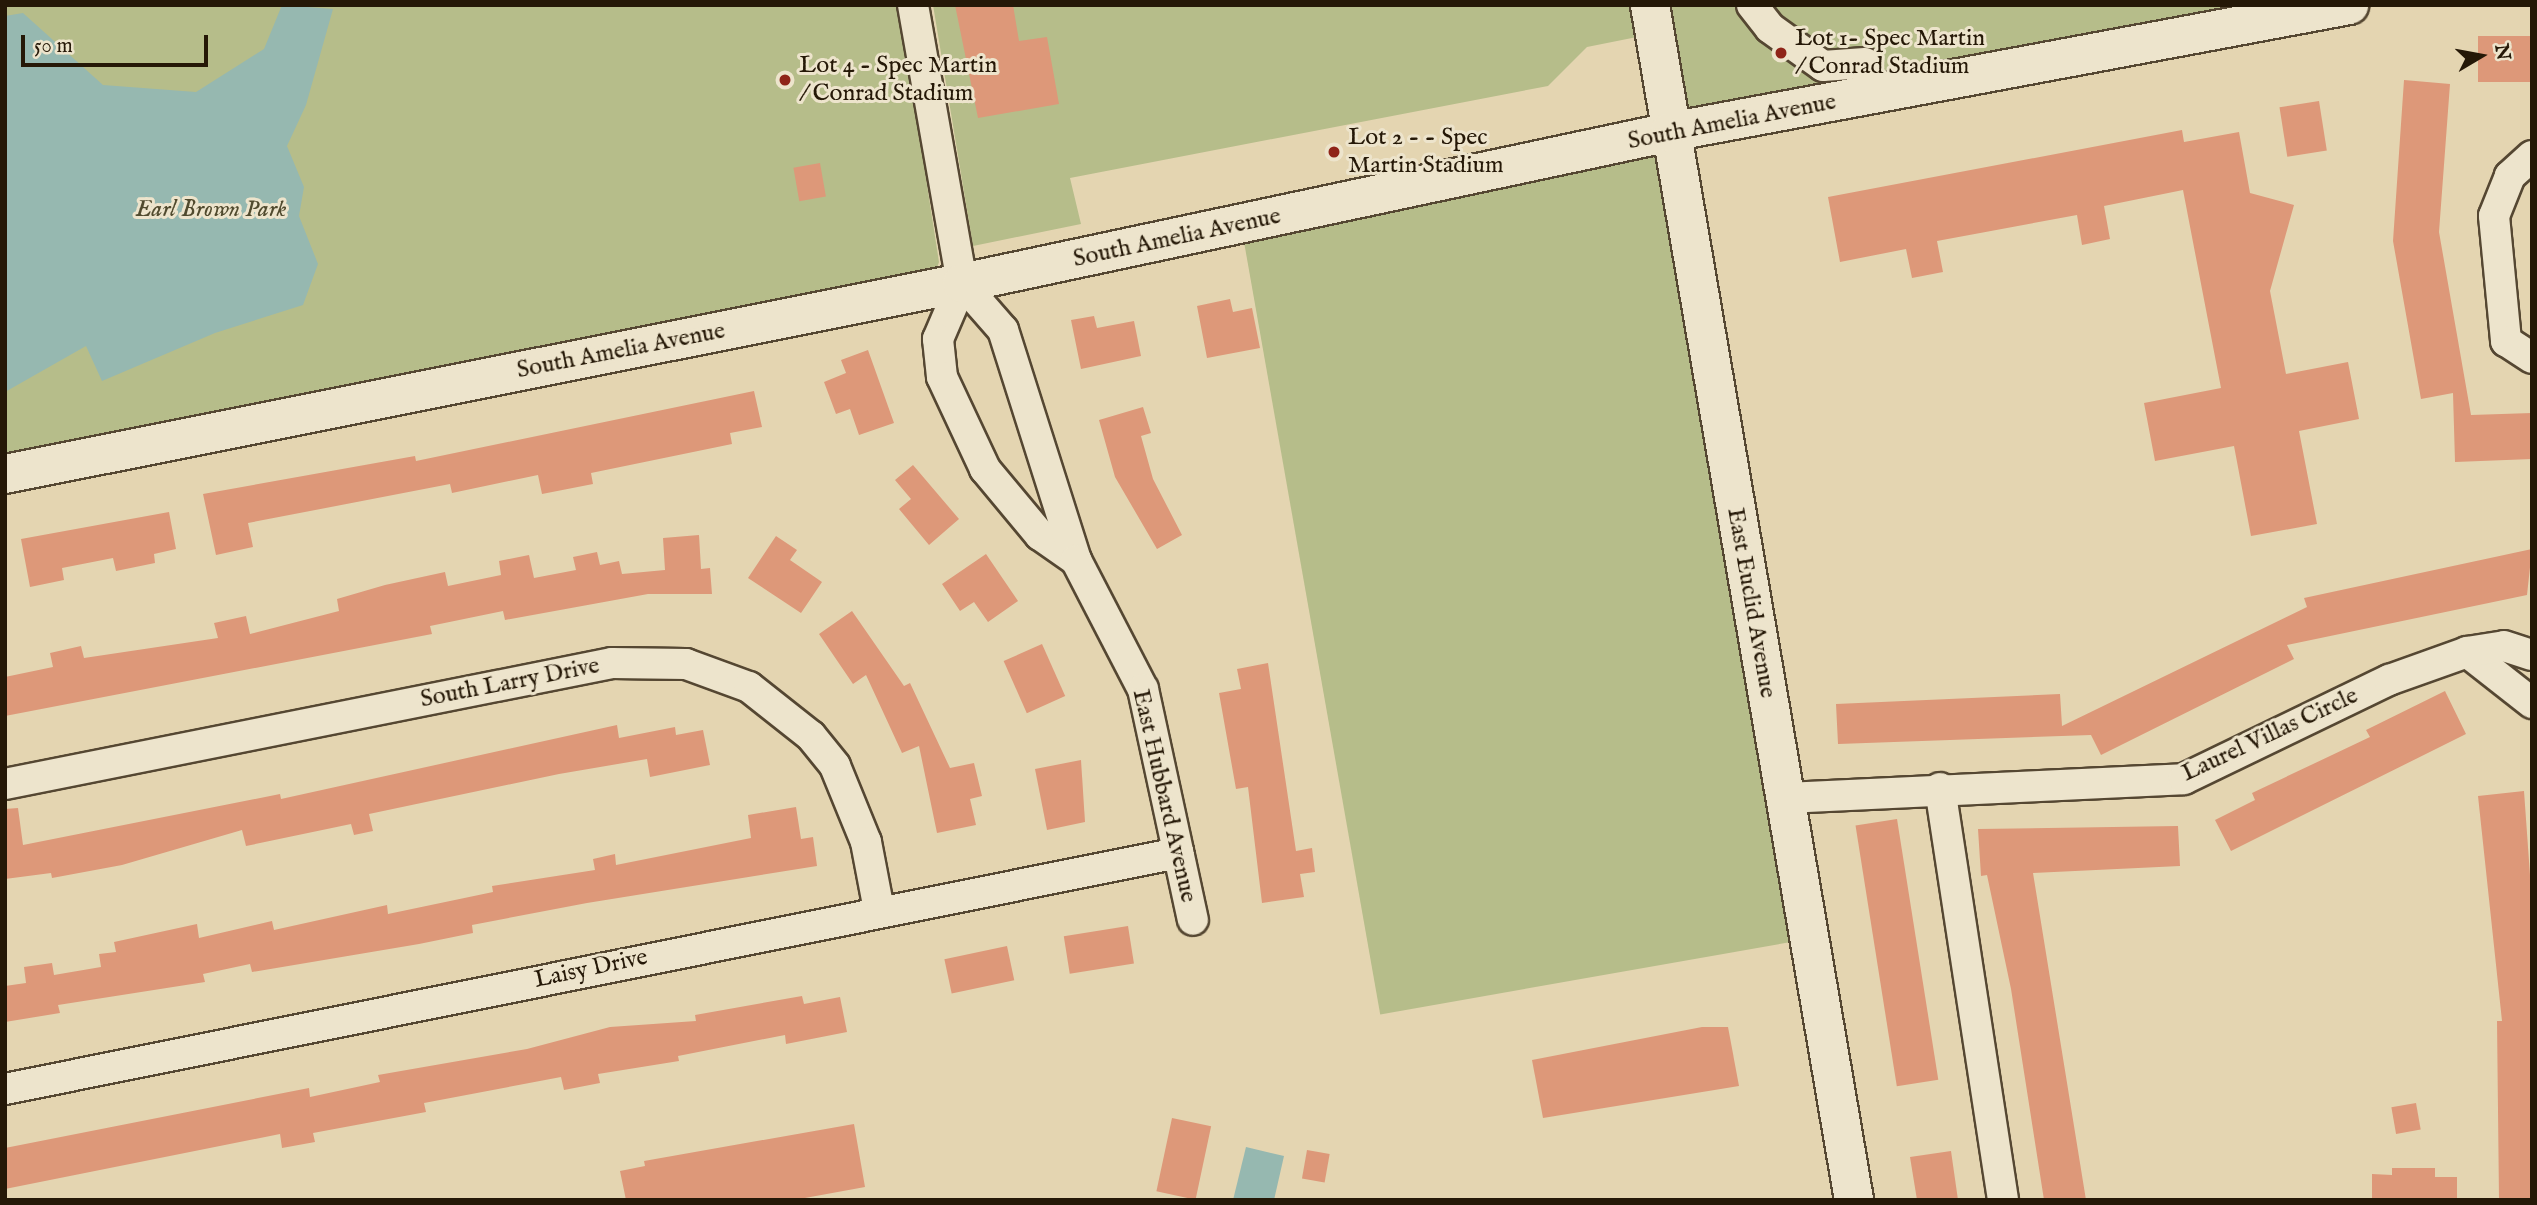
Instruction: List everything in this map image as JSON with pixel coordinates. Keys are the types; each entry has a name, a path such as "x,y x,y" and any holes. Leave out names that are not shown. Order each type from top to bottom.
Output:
{"main road":[{"name":"East Euclid Avenue","path":"1650,5 1854,1200"},
{"name":"South Amelia Avenue","path":"5,474 962,283 1670,132 2349,5"}],"street":[{"path":"913,5 962,283"},
{"path":"1752,5 1770,28 1823,66 1865,63"},
{"path":"2532,156 2510,176 2494,216 2506,341 2532,358"},
{"name":"East Hubbard Avenue","path":"1076,560 1014,507 962,430 942,377 938,339 962,283 1003,330 1076,560 1143,689 1193,920"},
{"name":"Laurel Villas Circle","path":"1785,798 2184,779 2389,680 2466,652 2504,646 2532,656"},
{"path":"2466,652 2532,703"},
{"name":"South Larry Drive","path":"5,784 612,663 686,664 749,687 811,736 835,766 866,842 879,910"},
{"path":"1940,789 2003,1200"},
{"name":"Laisy Drive","path":"5,1089 879,910 1178,853"}],"green space":[{"name":"Earl Brown Park","path":"5,5 899,5 939,262 937,268 5,460"},
{"path":"933,5 1632,5 1637,37 1587,47 1548,86 1070,178 1081,224 973,246"},
{"path":"1665,5 2278,5 1682,117"},
{"path":"1658,148 1798,941 1380,1014 1240,222"}],"water":[{"path":"282,5 333,9 306,105 287,146 304,187 299,216 318,264 303,305 215,333 102,381 86,346 5,392 5,16 23,13 103,85 196,92 264,49"},
{"path":"1246,1147 1284,1156 1274,1200 1233,1200"}],"building":[{"path":"955,5 1013,5 1019,41 1047,37 1059,104 978,118"},
{"path":"2478,36 2532,36 2532,82 2478,82"},
{"path":"2404,80 2450,84 2439,232 2471,415 2532,413 2532,459 2455,462 2453,393 2421,399 2393,241"},
{"path":"2319,101 2327,150 2287,157 2279,107"},
{"path":"2182,130 2184,142 2239,132 2250,193 2294,205 2270,291 2286,374 2348,362 2359,419 2299,431 2317,524 2251,536 2234,446 2155,461 2144,403 2221,388 2183,190 2104,206 2110,239 2082,245 2077,215 1937,241 1943,272 1912,278 1906,249 1840,262 1828,197"},
{"path":"820,163 826,196 799,201 793,168"},
{"path":"1230,299 1233,312 1252,308 1260,348 1207,358 1197,306"},
{"path":"1094,316 1097,328 1134,321 1141,356 1081,369 1071,320"},
{"path":"868,350 894,423 859,435 850,409 836,414 824,382 846,373 841,360"},
{"path":"754,391 762,427 730,433 732,444 591,473 593,484 542,494 538,475 452,493 450,484 248,523 253,547 216,555 203,494 415,456 416,461"},
{"path":"1143,407 1151,433 1141,436 1153,479 1182,535 1157,549 1115,477 1099,420"},
{"path":"913,465 959,519 929,545 899,509 911,499 895,480"},
{"path":"169,512 176,549 154,554 155,563 116,571 113,558 62,568 64,580 30,587 21,539"},
{"path":"699,535 701,569 710,568 712,594 648,594 505,620 503,611 430,626 432,634 5,716 5,677 53,667 50,653 81,646 84,658 218,638 214,623 246,616 250,634 339,611 337,599 385,585 445,572 448,586 501,575 499,561 529,555 534,578 576,570 573,557 597,552 600,565 619,561 622,574 665,570 663,538"},
{"path":"776,536 797,550 790,560 822,582 801,613 748,578"},
{"path":"2532,549 2527,595 2287,645 2294,659 2101,755 2091,735 1838,744 1836,704 2060,694 2062,726 2307,607 2304,598"},
{"path":"986,554 1018,601 988,622 974,602 960,611 942,584"},
{"path":"852,611 904,686 910,683 950,768 974,763 982,796 970,799 976,825 937,833 919,746 902,753 866,675 853,684 819,634"},
{"path":"1042,644 1065,696 1027,713 1004,661"},
{"path":"1268,663 1296,851 1312,848 1315,872 1300,874 1304,897 1262,903 1248,787 1236,789 1219,693 1241,689 1237,669"},
{"path":"2445,691 2466,734 2231,851 2215,820 2255,800 2252,793 2370,737 2366,730"},
{"path":"617,725 619,738 675,727 676,735 703,730 710,765 650,777 647,759 559,774 369,814 373,831 354,835 351,824 246,846 242,830 122,865 52,878 51,873 5,879 5,809 18,808 23,845 280,794 281,799"},
{"path":"1081,760 1085,822 1047,830 1035,769"},
{"path":"2524,791 2532,903 2532,1200 2499,1200 2497,1021 2502,1021 2478,796"},
{"path":"796,807 801,839 813,837 817,866 587,903 472,925 473,933 419,944 252,972 250,964 203,974 205,982 58,1005 60,1013 5,1022 5,986 26,983 24,967 52,963 54,975 101,967 99,954 116,952 114,942 197,924 199,938 272,921 274,930 387,905 388,914 493,892 492,886 595,870 593,859 615,854 616,865 751,838 748,815"},
{"path":"1897,819 1938,1080 1897,1086 1856,826"},
{"path":"2178,826 2180,866 2033,873 2086,1200 2044,1200 2011,989 1987,875 1981,876 1978,829"},
{"path":"1128,926 1134,964 1070,974 1064,936"},
{"path":"1007,946 1014,980 952,994 944,959"},
{"path":"802,996 804,1004 840,997 847,1032 786,1044 785,1035 678,1056 679,1061 598,1074 600,1083 564,1090 561,1077 424,1103 426,1112 313,1133 315,1142 282,1148 280,1134 5,1189 5,1148 309,1088 310,1097 380,1082 378,1075 527,1049 610,1027 696,1021 695,1015"},
{"path":"1702,1027 1728,1027 1739,1086 1543,1118 1532,1060"},
{"path":"2416,1103 2421,1130 2396,1134 2391,1107"},
{"path":"1172,1118 1211,1126 1196,1200 1156,1191"},
{"path":"854,1124 865,1187 794,1200 626,1200 620,1171 645,1166 644,1161"},
{"path":"1307,1150 1330,1154 1325,1183 1302,1179"},
{"path":"1951,1151 1958,1200 1917,1200 1910,1157"},
{"path":"2392,1168 2435,1168 2435,1177 2457,1177 2457,1200 2372,1200 2372,1174 2392,1175"}],"place":[{"name":"Lot 1- Spec Martin / Conrad Stadium","path":"1781,53"},
{"name":"Lot 4 - Spec Martin / Conrad Stadium","path":"785,80"},
{"name":"Lot 2 - - Spec Martin Stadium","path":"1334,152"}]}
